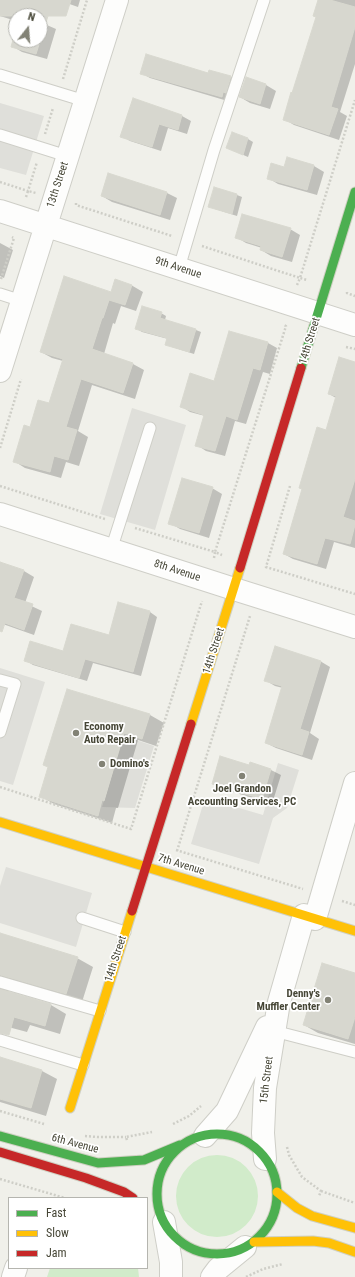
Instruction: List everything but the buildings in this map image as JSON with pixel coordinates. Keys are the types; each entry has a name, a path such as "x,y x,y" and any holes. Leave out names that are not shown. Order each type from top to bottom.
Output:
{"main road":[{"name":"14th Street","path":"70,1108 234,589 355,192"},
{"name":"7th Avenue","path":"0,822 355,931"},
{"path":"219,1134 245,1141 256,1149 265,1159 274,1175 277,1192 274,1213 267,1228 257,1240 224,1254 204,1253 186,1246 171,1232 159,1216 157,1201 158,1186 162,1171 169,1158 180,1148 198,1139 219,1134"},
{"name":"6th Avenue","path":"0,1136 98,1164 144,1160 198,1139"},
{"path":"0,1152 86,1178 124,1192 132,1197"},
{"path":"277,1192 297,1208 312,1216 355,1228"},
{"path":"249,1244 297,1240 313,1241 329,1243 355,1252"}],"street":[{"name":"13th Street","path":"0,371 5,340 22,301 117,0"},
{"name":"9th Avenue","path":"0,211 355,325"},
{"name":"8th Avenue","path":"0,514 355,627"},
{"name":"15th Street","path":"198,1139 227,1111 279,1002 310,917 321,894 355,783"},
{"name":"15th Street","path":"265,1159 263,1133 265,1088 279,1002"},
{"path":"159,1216 171,1262 171,1277"},
{"path":"212,1277 218,1269 249,1244"}],"lane":[{"path":"179,268 214,150 264,0"},
{"path":"0,75 85,101"},
{"path":"0,135 67,156"},
{"path":"0,294 22,301"},
{"path":"111,550 150,428"},
{"path":"0,680 15,684 0,732"},
{"path":"82,918 125,932"},
{"path":"0,982 100,1010"},
{"path":"274,1031 355,1052"},
{"path":"0,1040 83,1065"}],"path":[{"path":"25,199 28,191 38,193"},
{"path":"0,282 14,238 7,236"},
{"path":"296,289 300,278 312,281"},
{"path":"214,558 286,326 278,323"},
{"path":"340,344 355,349"},
{"path":"0,448 23,372"},
{"path":"290,484 266,567 355,594"},
{"path":"0,486 222,555"},
{"path":"131,829 202,600"},
{"path":"177,850 250,615"},
{"path":"0,787 131,829 177,850 355,905"},
{"path":"167,1127 189,1116 205,1103"},
{"path":"127,1143 126,1137 159,1130"},
{"path":"286,1142 289,1155 302,1177 321,1191 355,1203"},
{"path":"0,1179 62,1197"},
{"path":"315,1202 321,1191"},
{"path":"246,1277 272,1267 290,1264"}],"green space":[{"path":"209,1155 225,1155 240,1162 251,1173 258,1188 258,1204 255,1212 246,1225 233,1234 225,1237 209,1237 194,1230 183,1219 176,1204 176,1188 183,1173 194,1162"},
{"path":"50,1269 138,1269 139,1277 47,1277"}],"shaded area":[{"path":"0,103 44,116 26,175 0,168"},
{"path":"132,408 186,425 155,530 100,514"},
{"path":"0,668 45,682 13,785 0,781"},
{"path":"124,736 154,746 135,808 102,807"},
{"path":"278,763 299,770 287,808 273,818 259,864 191,844 205,798 263,815"},
{"path":"6,867 92,893 76,947 0,923 0,886"}],"traffic: fast":[{"path":"301,368 355,192"},
{"path":"217,1134 240,1139 250,1144 259,1152 267,1161 272,1171 277,1194 272,1217 267,1227 259,1236 250,1244 240,1249 217,1254 194,1249 184,1244 175,1236 167,1227 162,1217 157,1194 162,1171 167,1161 175,1152 184,1144 194,1139 217,1134"},
{"path":"0,1136 98,1163 144,1160 180,1145"}],"traffic: slow":[{"path":"191,724 240,568"},
{"path":"0,822 355,931"},
{"path":"70,1108 132,911"},
{"path":"277,1192 297,1208 312,1216 355,1228"},
{"path":"254,1242 313,1241 329,1243 355,1252"}],"traffic: jam":[{"path":"240,568 301,368"},
{"path":"132,911 191,724"},
{"path":"0,1152 86,1178 124,1192 132,1197"}],"place":[{"name":"Economy Auto Repair","path":"76,733"},
{"name":"Domino's","path":"102,764"},
{"name":"Joel Grandon Accounting Services, PC","path":"242,776"},
{"name":"Denny's Muffler Center","path":"328,1000"}]}
